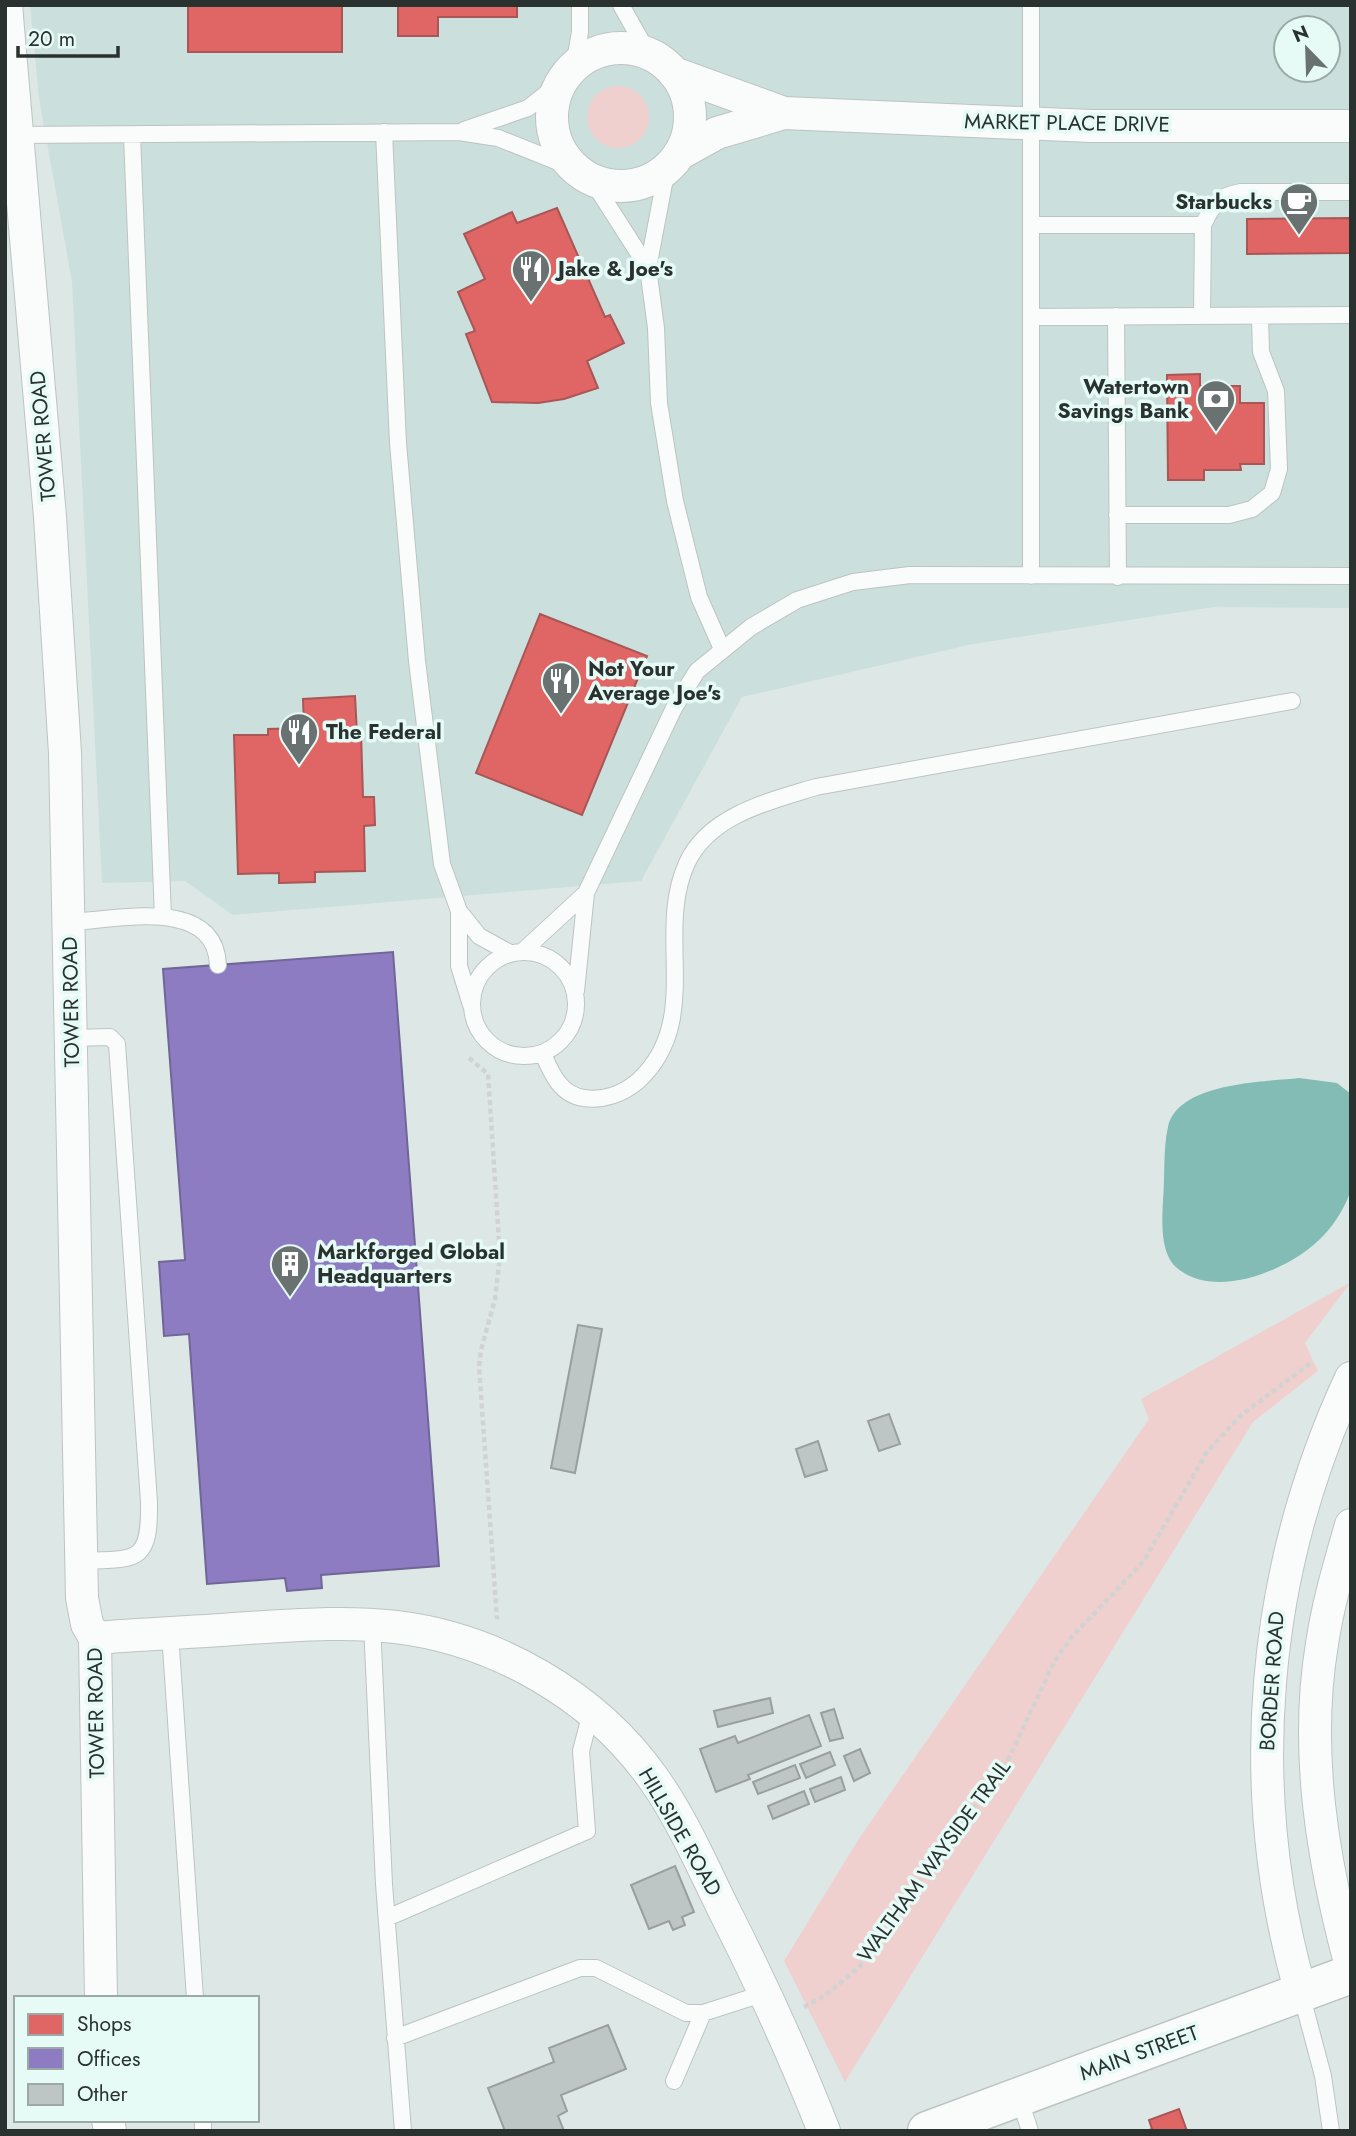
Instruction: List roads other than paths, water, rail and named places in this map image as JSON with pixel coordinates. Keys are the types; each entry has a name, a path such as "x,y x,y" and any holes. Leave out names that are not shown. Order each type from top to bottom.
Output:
{"main road":[{"name":"MAIN STREET","path":"927,2131 1024,2114 1301,1993 1351,1974"}],"street":[{"name":"TOWER ROAD","path":"6,5 57,608 70,922 81,1562 84,1614 95,1638 101,1996"},
{"path":"627,48 648,53 674,73 683,85 689,113 685,142 673,161 654,178 631,186 607,185 583,174 566,161 555,140 551,116 568,74 605,50 627,48"},
{"name":"MARKET PLACE DRIVE","path":"674,73 784,113 1031,123 1351,126"},
{"name":"MARKET PLACE DRIVE","path":"673,161 717,132 784,113"},
{"name":"BORDER ROAD","path":"1301,1993 1281,1915 1267,1790 1267,1725 1272,1651 1280,1592 1294,1535 1313,1472 1351,1378"},
{"path":"1351,1525 1321,1646 1316,1762 1330,1885 1351,1966"},
{"name":"HILLSIDE ROAD","path":"95,1638 316,1624 372,1624 422,1631 488,1649 533,1672 591,1712 641,1761 669,1802 765,1993 824,2131"}],"lane":[{"path":"458,132 528,108 568,74 580,32 580,5"},
{"path":"621,5 648,53"},
{"path":"1031,5 1031,576"},
{"path":"384,132 398,443 417,662 442,864 459,911 479,936 517,952 537,953 556,962 570,978 576,991"},
{"path":"16,135 458,132 498,138 538,152 583,174 648,268"},
{"path":"132,135 163,917"},
{"path":"673,161 648,268 656,319 659,403 675,501 699,597 722,649"},
{"path":"1202,316 1203,225 1215,200 1241,192 1351,191"},
{"path":"1031,225 1203,225"},
{"path":"1031,317 1351,315"},
{"path":"1116,316 1118,577"},
{"path":"1117,515 1229,514 1252,509 1272,493 1279,469 1276,391 1261,352 1260,316"},
{"path":"459,911 459,966 479,1031 498,1049 520,1057 542,1054 554,1048 571,1029 577,1004 586,893 674,708 697,671 722,649 789,605 853,582 910,575 1351,576"},
{"path":"542,1054 559,1084 568,1093 582,1098 616,1095 648,1071 660,1055 674,1010 677,908 687,863 720,824 743,812 816,787 1292,701"},
{"path":"471,1006 482,972 517,952 586,893"},
{"path":"70,922 163,917 185,920 204,930 216,944 218,965"},
{"path":"71,1038 110,1037 117,1044 149,1502 149,1538 139,1553 121,1559 81,1562"},
{"path":"372,1624 387,1918 403,2131"},
{"path":"170,1633 194,1996"},
{"path":"387,1918 587,1831 582,1751 591,1712"},
{"path":"395,2038 580,1968 596,1968 686,2013 704,2013 765,1993"},
{"path":"1301,1993 1323,2076 1331,2131"},
{"path":"674,2081 704,2013"}],"water":[{"path":"1299,1078 1337,1083 1351,1094 1351,1190 1343,1208 1328,1230 1310,1248 1274,1269 1232,1281 1211,1282 1192,1277 1171,1261 1163,1236 1165,1144 1168,1127 1175,1112 1188,1101 1224,1087"}],"place":[{"name":"Starbucks","path":"1299,236"},
{"name":"Jake & Joe's","path":"531,303"},
{"name":"Watertown Savings Bank","path":"1216,433"},
{"name":"Not Your Average Joe's","path":"561,715"},
{"name":"The Federal","path":"299,766"},
{"name":"Markforged Global Headquarters","path":"290,1298"}]}
